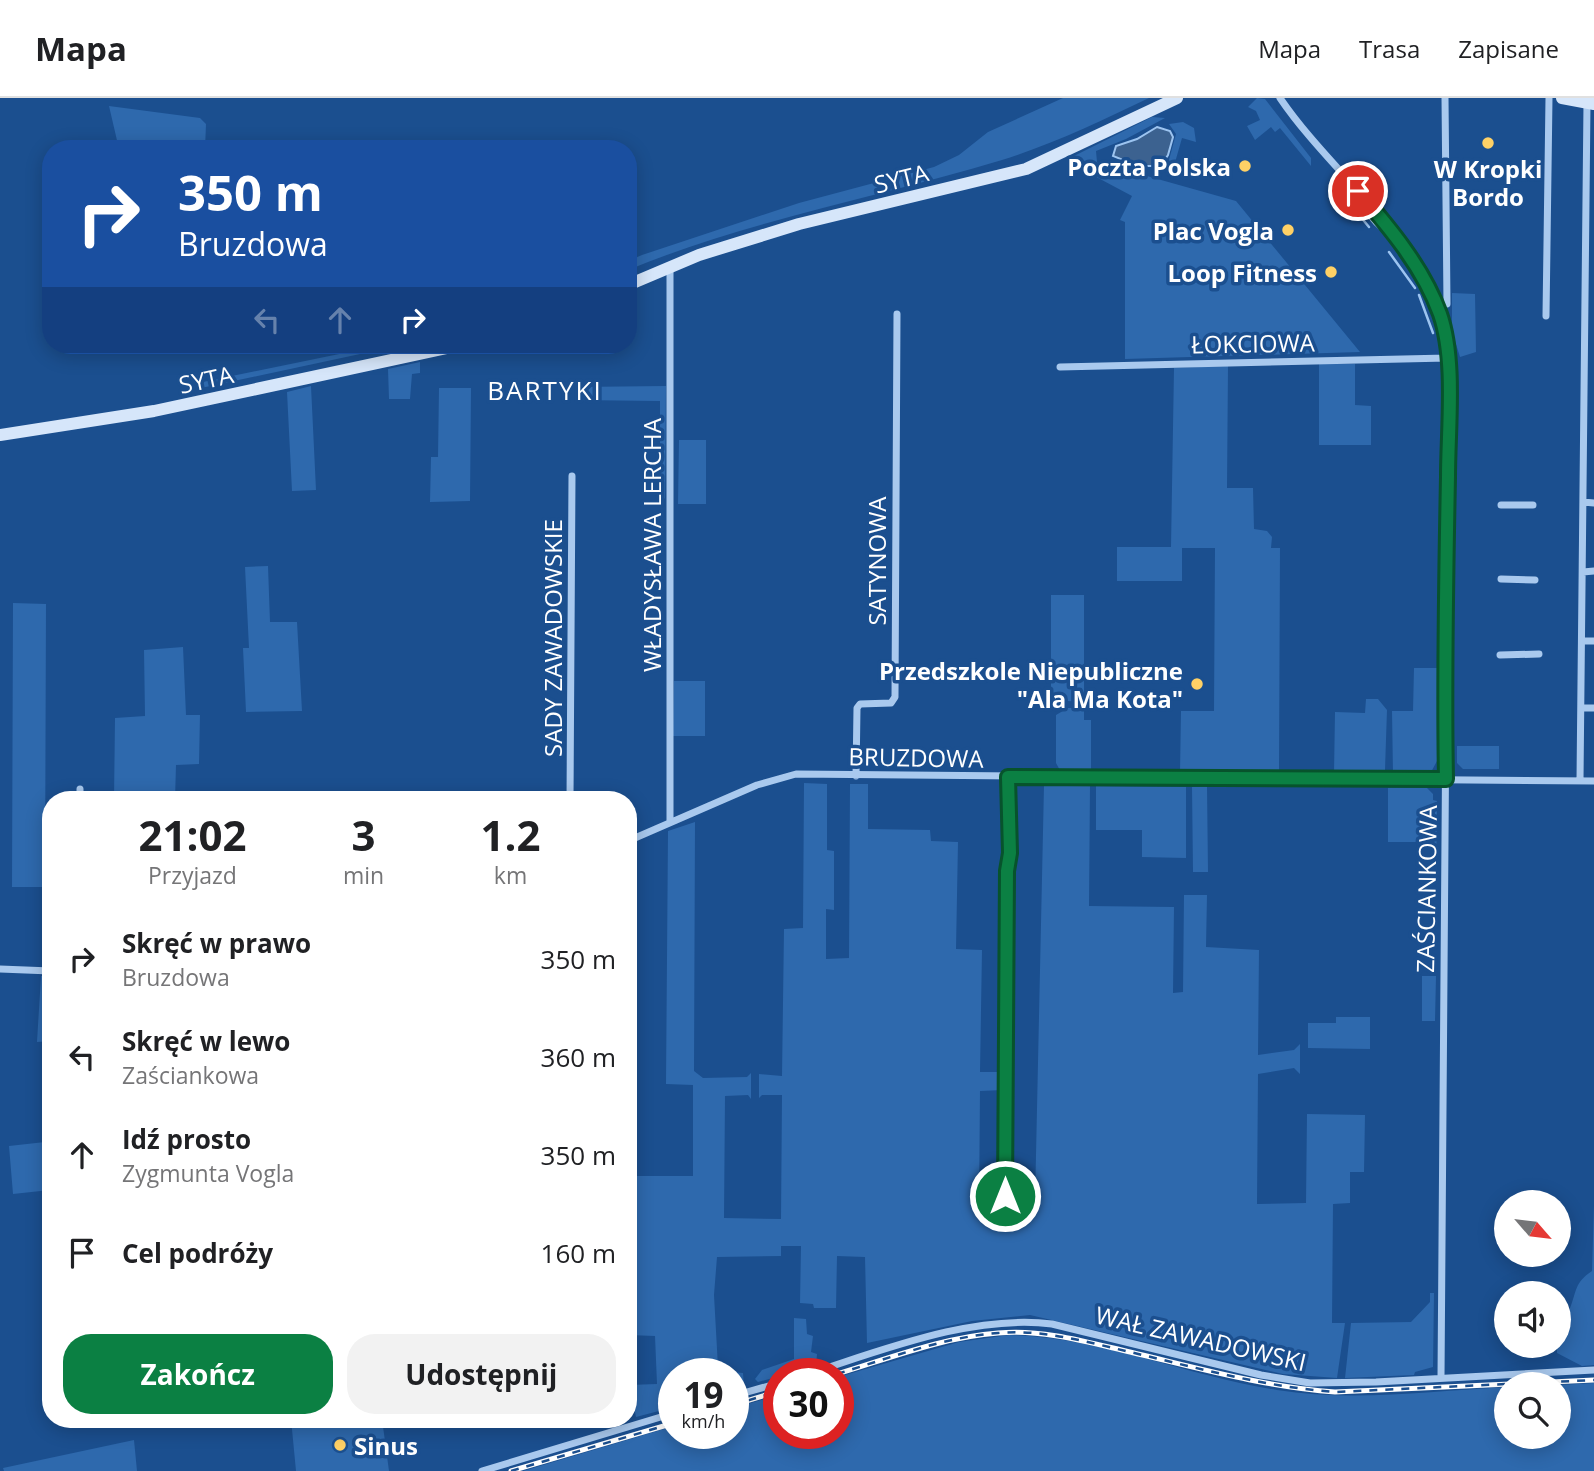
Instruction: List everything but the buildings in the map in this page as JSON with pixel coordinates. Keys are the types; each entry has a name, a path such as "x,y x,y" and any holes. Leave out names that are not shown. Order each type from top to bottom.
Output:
{"street":[{"name":"SYTA","path":"637,281 670,267 799,224 1026,169 1177,98"},
{"name":"ZAŚCIANKOWA","path":"1278,98 1363,197 1367,210 1381,228 1389,231 1432,294 1441,317 1447,358 1447,1070 1441,1378"},
{"path":"1446,98 1447,304"},
{"path":"1546,316 1549,98"},
{"path":"1562,98 1591,103 1580,780"},
{"name":"WŁADYSŁAWA LERCHA","path":"670,267 670,822"},
{"name":"SATYNOWA","path":"856,776 857,708 860,704 891,703 895,697 897,314"},
{"name":"SYTA","path":"0,435 145,413 419,354"},
{"name":"ŁOKCIOWA","path":"1060,367 1447,358"},
{"path":"1584,423 1594,423"},
{"name":"SADY ZAWADOWSKIE","path":"570,791 572,476"},
{"path":"1583,502 1594,503"},
{"path":"1501,505 1533,505"},
{"path":"1583,572 1594,571"},
{"path":"1501,579 1535,580"},
{"path":"1582,641 1594,641"},
{"path":"1500,654 1539,654"},
{"path":"1581,708 1594,708"},
{"name":"BRUZDOWA","path":"637,837 786,776 1594,781"},
{"path":"1005,1196 1007,871 1010,853 1008,777"},
{"path":"0,969 42,971"},
{"name":"WAŁ ZAWADOWSKI","path":"854,1361 968,1328 1024,1322 1062,1327 1296,1381 1340,1384 1594,1370"},
{"path":"637,1424 658,1418"},
{"path":"482,1471 624,1428"}],"shaded area":[{"path":"1063,98 1149,98 1095,124 1021,154 767,223 637,266 637,257 642,255 799,203 934,167 959,155 988,132"},
{"path":"1257,98 1265,99 1311,158 1311,166 1280,128 1275,132 1271,127 1255,140 1247,126 1260,120 1256,111 1248,107"},
{"path":"109,106 200,118 206,124 205,140 117,140"},
{"path":"1152,117 1165,118 1126,139 1096,151 1097,162 1236,201 1360,352 1125,359 1125,222 1120,220 1132,196 1070,163 1072,157"},
{"path":"1183,122 1194,128 1196,142 1182,138 1172,173 1166,171 1176,134 1169,124"},
{"path":"1157,127 1170,131 1173,137 1168,155 1161,166 1138,166 1113,156 1116,146 1137,139"},
{"path":"1452,293 1475,294 1476,352 1460,357 1452,331"},
{"path":"339,354 360,354 201,388 198,383"},
{"path":"420,362 420,373 412,374 410,399 389,399 388,369"},
{"path":"1319,364 1355,364 1355,405 1371,406 1371,445 1319,445"},
{"path":"1228,366 1227,488 1253,488 1254,529 1267,531 1272,537 1271,548 1280,548 1279,773 1180,773 1181,711 1214,711 1215,548 1182,548 1182,581 1117,581 1117,547 1171,547 1174,368"},
{"path":"311,386 316,490 292,491 287,392"},
{"path":"666,386 665,498 660,502 660,401 576,400 576,387"},
{"path":"439,388 471,388 470,501 430,502 431,457 438,457"},
{"path":"679,440 706,440 706,504 678,504"},
{"path":"268,566 270,622 297,622 302,711 246,712 243,648 249,648 245,567"},
{"path":"1051,595 1084,595 1084,702 1051,700"},
{"path":"13,603 46,604 42,887 12,887"},
{"path":"183,647 186,715 200,715 199,764 176,765 175,791 114,791 115,718 145,716 144,650"},
{"path":"1414,668 1439,668 1437,761 1430,774 1393,774 1392,711 1413,711"},
{"path":"674,681 705,681 705,736 673,736"},
{"path":"1366,699 1378,699 1387,710 1385,770 1383,773 1334,774 1335,712 1365,713"},
{"path":"1068,708 1084,708 1084,720 1091,720 1091,772 1062,774 1056,763 1056,715"},
{"path":"1457,746 1499,746 1499,769 1463,769 1457,763"},
{"path":"804,783 827,784 827,850 834,851 834,910 826,909 826,959 849,958 850,784 868,784 868,829 930,830 931,841 958,842 956,949 982,950 980,1072 1003,1072 1003,1090 980,1091 979,1207 1031,1197 1031,1211 1035,1201 1044,785 1090,786 1089,906 1174,907 1173,993 1183,992 1184,895 1207,895 1206,947 1259,950 1258,1055 1294,1050 1300,1044 1300,1074 1294,1068 1258,1074 1257,1204 1306,1203 1307,1114 1365,1115 1364,1172 1350,1172 1350,1203 1333,1204 1332,1323 1345,1323 1337,1378 1283,1374 1030,1315 972,1321 867,1343 865,1257 837,1256 836,1308 814,1308 813,1304 800,1303 801,1246 781,1246 781,1256 717,1257 714,1295 718,1358 658,1358 658,1411 637,1417 637,1385 657,1384 655,1336 637,1335 637,1176 693,1176 693,1085 666,1084 668,831 695,822 694,1071 703,1078 747,1077 751,1073 751,1099 748,1095 725,1096 724,1218 781,1219 782,1095 762,1095 759,1098 759,1074 782,1076 784,929 803,928"},
{"path":"1096,786 1186,787 1186,858 1142,857 1142,830 1096,830"},
{"path":"1207,786 1208,872 1193,872 1192,787"},
{"path":"1388,788 1427,788 1433,794 1433,800 1437,801 1436,883 1432,883 1432,842 1388,842"},
{"path":"41,976 42,976 42,1042 37,1042"},
{"path":"1422,976 1436,976 1435,1021 1422,1021"},
{"path":"1336,1017 1370,1017 1370,1049 1308,1048 1308,1023 1336,1023"},
{"path":"42,1142 42,1191 13,1194 9,1146"},
{"path":"1594,1205 1594,1365 1582,1366 1567,1358 1571,1358 1571,1305 1582,1279 1592,1271"},
{"path":"1430,1293 1434,1293 1433,1367 1415,1372 1414,1375 1345,1378 1351,1323 1411,1322 1430,1302"},
{"path":"794,1318 806,1319 807,1334 813,1336 811,1352 817,1354 817,1358 794,1358"},
{"path":"1009,1335 1077,1342 1243,1384 1305,1393 1363,1395 1494,1388 1494,1449 1571,1449 1571,1384 1594,1383 1594,1471 523,1471 658,1431 658,1449 749,1449 749,1403 763,1400 763,1449 854,1449 854,1372 959,1342"},
{"path":"762,1370 763,1381 758,1382 755,1379"},
{"name":"Sinus","path":"292,1428 383,1428 389,1471 296,1471"},
{"path":"134,1440 137,1471 4,1471 3,1468"}],"waterway":[{"path":"1336,187 1369,227"},
{"path":"1389,252 1415,288"},
{"path":"1419,295 1433,333"}],"railway":[{"path":"854,1369 958,1339 1015,1332 1065,1337 1206,1370 1309,1390 1335,1392 1594,1380"},
{"path":"749,1400 763,1396"},
{"path":"511,1471 658,1428"}],"place":[{"name":"W Kropki Bordo","path":"1488,143"},
{"name":"Poczta Polska","path":"1245,166"},
{"name":"Plac Vogla","path":"1288,230"},
{"name":"Loop Fitness","path":"1331,272"},
{"name":"Przedszkole Niepubliczne \"Ala Ma Kota\"","path":"1197,684"},
{"name":"Sinus","path":"340,1445"}],"district":[{"name":"BARTYKI","path":"545,390"}],"route":[{"path":"1005,1196 1007,871 1010,853 1008,777 1446,779 1448,424 1445,338 1441,317 1422,277 1389,231 1386,222 1358,191"}]}
